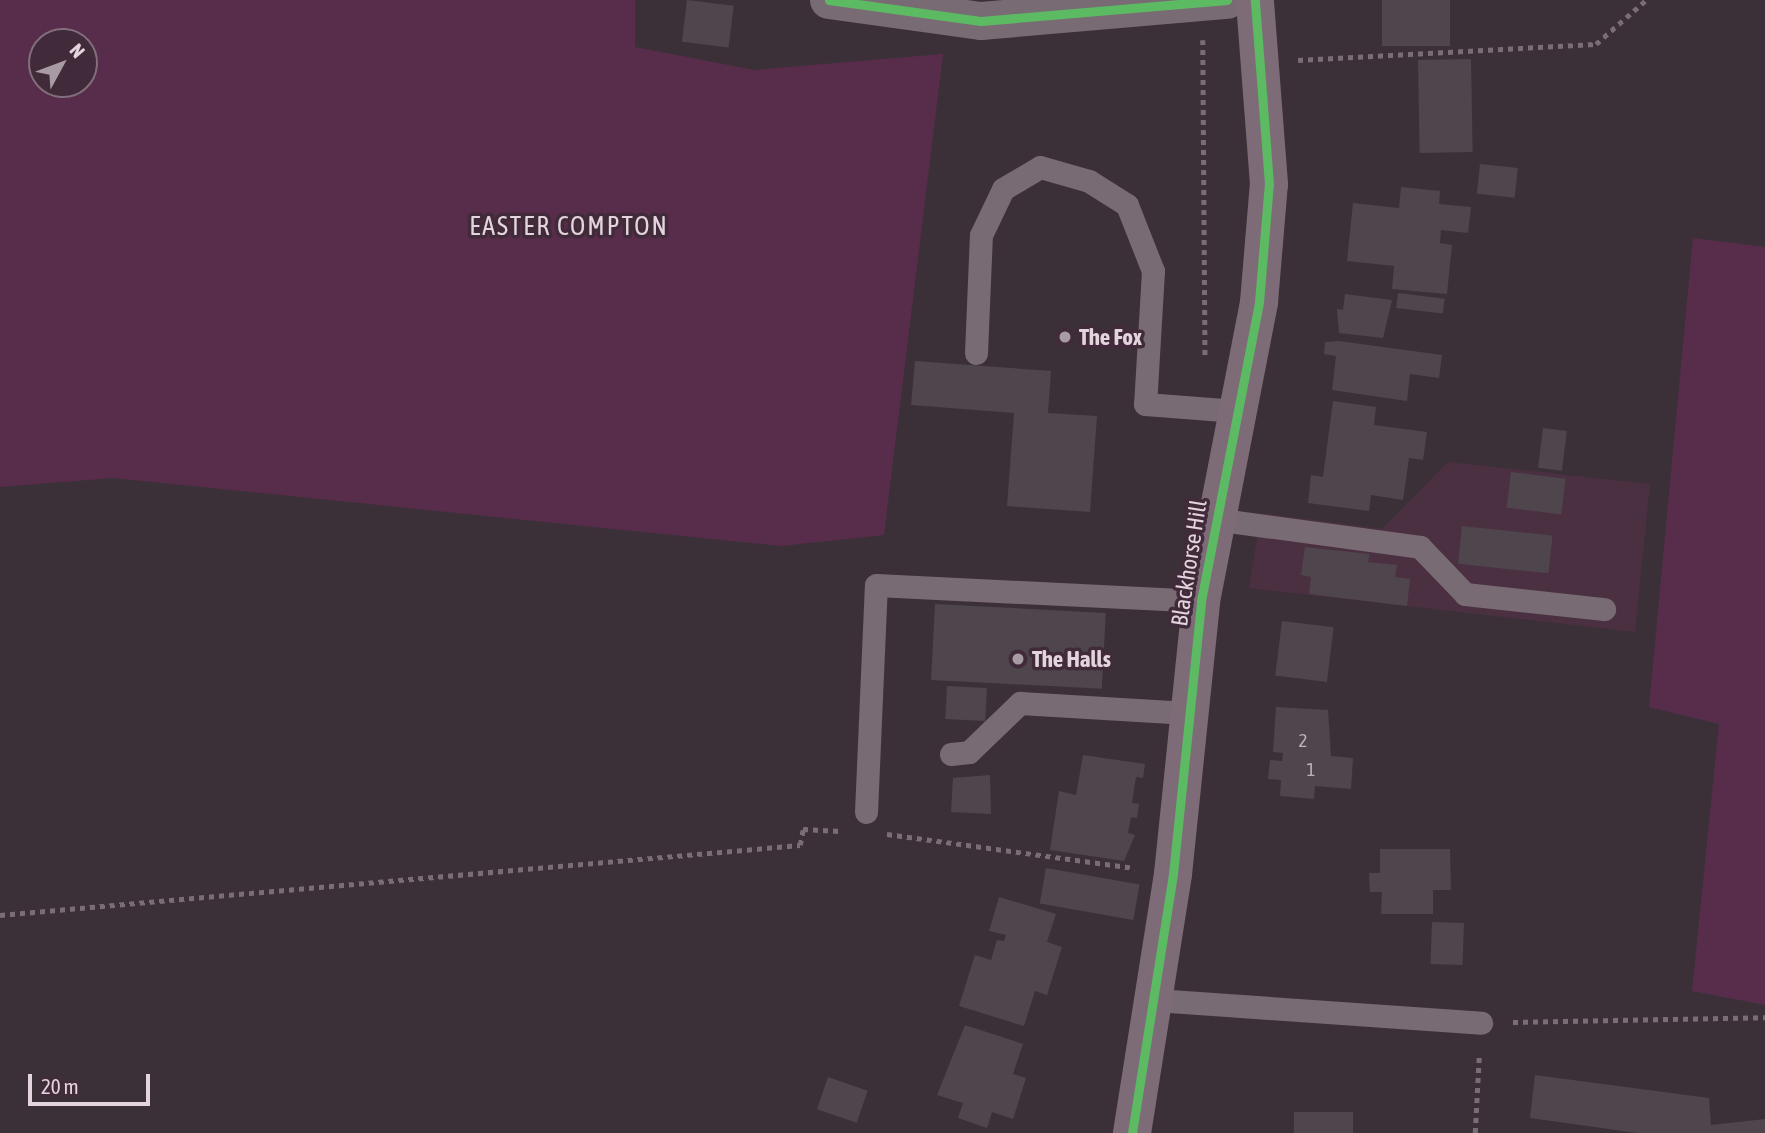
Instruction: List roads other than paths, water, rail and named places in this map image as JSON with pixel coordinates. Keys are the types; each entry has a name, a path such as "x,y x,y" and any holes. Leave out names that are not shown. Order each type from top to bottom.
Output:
{"main road":[{"name":"Blackhorse Hill","path":"1132,1133 1173,874 1188,713 1214,519 1221,409 1259,302 1269,184 1263,61 1255,0"}],"street":[{"path":"829,0 981,21 1215,1"}],"lane":[{"path":"975,353 981,235 1003,189 1040,167 1089,181 1127,205 1153,271 1145,404 1221,409"},
{"path":"1214,519 1420,547 1465,594 1604,609"},
{"path":"866,812 876,585 1201,601"},
{"path":"951,754 969,752 1020,704 1188,713"},
{"path":"1155,1000 1481,1023"}],"place":[{"name":"The Fox","path":"1065,337"},
{"name":"The Halls","path":"1018,659"}],"district":[{"name":"EASTER COMPTON","path":"569,227"}]}
